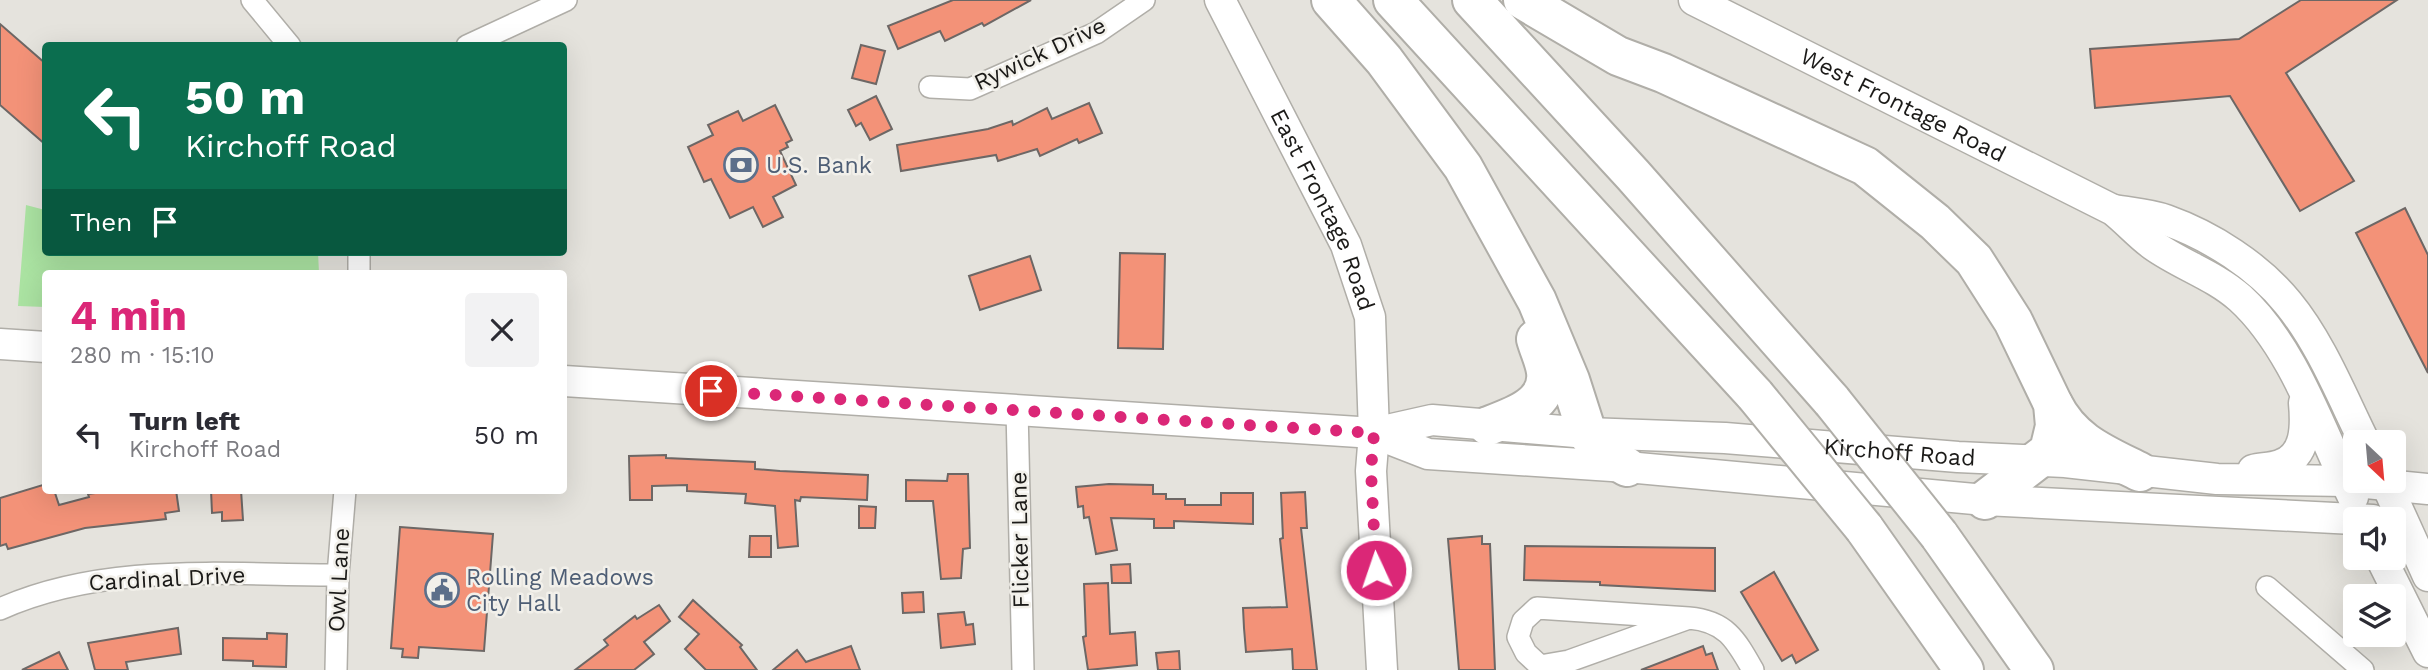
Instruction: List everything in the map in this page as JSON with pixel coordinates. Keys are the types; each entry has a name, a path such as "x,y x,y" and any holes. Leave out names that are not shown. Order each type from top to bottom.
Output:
{"highway":[{"path":"1331,0 1384,60 1463,167 1536,301 1570,380 1587,433 1602,452 1627,467"},
{"path":"1393,0 1755,395 1864,528 1964,670"},
{"path":"1472,0 1633,175 1832,401 1939,535 2034,670"},
{"path":"1524,0 1618,56 1865,166 1935,222 1974,260 2012,321 2053,404 2069,430 2085,444 2140,472"},
{"path":"1489,426 1531,407 1545,389 1547,373 1500,235"},
{"path":"1985,500 2040,461 2052,444 2053,404"}],"main road":[{"name":"East Frontage Road","path":"1220,0 1346,245 1370,317 1374,433 1371,471 1382,670"},
{"name":"West Frontage Road","path":"1710,4 2113,210 2154,246 2201,270 2239,297 2262,321 2283,351 2343,477"},
{"name":"West Frontage Road","path":"2113,210 2164,219 2211,240 2254,270 2288,303 2319,352 2358,430"},
{"path":"0,344 42,347"},
{"name":"Kirchoff Road","path":"567,382 1374,433 1432,420 1587,433 1725,438 2040,461 2217,479 2343,481"},
{"path":"2217,479 2281,465 2291,458 2303,442 2306,424 2304,395"},
{"name":"Kirchoff Road","path":"1374,433 1428,454 1627,467 1985,500 2343,518"},
{"name":"Kirchoff Road","path":"2406,486 2428,489"},
{"path":"2392,494 2409,523 2428,576"},
{"path":"2387,570 2428,653"}],"street":[{"path":"252,0 287,42"},
{"path":"476,42 566,0"},
{"name":"Rywick Drive","path":"930,87 970,89 1096,33 1144,0"},
{"name":"Flicker Lane","path":"1017,409 1023,670"},
{"name":"Owl Lane","path":"336,670 338,575 345,494"},
{"name":"Cardinal Drive","path":"0,609 29,596 75,583 137,575 338,575"},
{"path":"2267,587 2363,670"},
{"path":"1689,618 1569,661 1540,666 1526,653 1518,637 1522,621 1538,608 1689,618 1709,620 1735,638 1753,670"}],"green space":[{"path":"26,205 42,209 42,256 318,256 319,270 42,270 42,307 18,306"}],"building":[{"path":"953,0 1031,0 984,26 982,23 945,41 940,31 898,49 888,26"},
{"path":"2301,0 2397,0 2286,73 2354,181 2300,211 2230,96 2095,108 2090,49 2239,39"},
{"path":"0,24 42,61 42,142 0,105"},
{"path":"861,45 885,51 876,84 852,78"},
{"path":"876,96 892,129 870,140 861,123 856,126 848,110"},
{"path":"1089,103 1102,133 1079,143 1077,139 1040,156 1037,149 998,161 996,155 901,171 897,145 988,129 1012,121 1013,125 1047,108 1052,119"},
{"name":"U.S. Bank","path":"775,105 792,140 786,143 788,147 780,151 796,185 773,197 783,217 763,227 753,207 730,218 711,179 704,182 688,147 713,135 708,125 738,111 743,121"},
{"path":"2405,208 2428,255 2428,373 2356,233"},
{"path":"1120,253 1165,254 1163,349 1118,348"},
{"path":"1030,256 1041,290 980,310 969,276"},
{"path":"666,455 666,458 755,462 755,469 868,475 867,500 801,497 800,501 795,500 798,546 778,548 775,506 745,503 746,494 687,491 687,485 652,486 652,500 630,500 629,456"},
{"path":"948,474 968,474 970,548 963,549 961,578 941,579 933,501 906,501 906,480 947,481"},
{"path":"1109,484 1153,485 1153,494 1166,494 1166,499 1185,499 1185,505 1221,505 1221,493 1253,493 1253,524 1174,521 1174,528 1154,528 1154,519 1111,518 1117,550 1096,554 1089,517 1084,518 1083,506 1078,507 1076,487"},
{"path":"42,485 42,494 55,494 59,505 89,497 88,494 177,494 179,511 165,513 166,519 85,528 8,549 6,544 0,546 0,498"},
{"path":"1305,492 1307,528 1301,528 1317,670 1293,670 1292,649 1246,652 1243,608 1287,607 1280,539 1283,538 1281,493"},
{"path":"211,494 241,494 243,520 222,521 222,512 212,513"},
{"path":"859,506 876,507 875,528 859,528"},
{"name":"Rolling Meadows City Hall","path":"400,527 493,534 484,651 419,647 418,658 402,657 403,649 391,648"},
{"path":"750,536 771,536 771,557 749,557"},
{"path":"1482,536 1482,544 1490,544 1495,670 1459,670 1448,539"},
{"path":"1525,546 1715,548 1715,591 1600,585 1600,582 1524,580"},
{"path":"1130,564 1131,583 1112,583 1111,565"},
{"path":"1774,572 1818,650 1796,663 1792,655 1782,661 1741,592"},
{"path":"1108,583 1110,634 1135,632 1137,665 1088,670 1083,637 1086,636 1084,584"},
{"path":"923,592 924,612 903,613 902,593"},
{"path":"693,600 742,645 740,647 757,670 706,670 685,649 699,634 679,617"},
{"path":"659,605 670,621 644,642 654,654 634,670 575,670 608,645 604,640 635,616 637,619"},
{"path":"964,612 966,625 973,624 975,644 941,648 938,614"},
{"path":"178,628 181,654 126,662 128,670 95,670 88,643"},
{"path":"267,633 287,634 286,667 253,666 253,661 223,660 223,638 267,639"},
{"path":"851,646 860,670 773,670 797,650 806,662"},
{"path":"1703,646 1706,655 1712,653 1718,670 1641,670"},
{"path":"1179,651 1180,670 1158,670 1156,653"},
{"path":"59,652 68,670 22,670"}],"place":[{"name":"U.S. Bank","path":"741,165"},
{"name":"Rolling Meadows City Hall","path":"442,590"}],"route":[{"path":"711,391 1374,433 1371,471 1376,570"}]}
